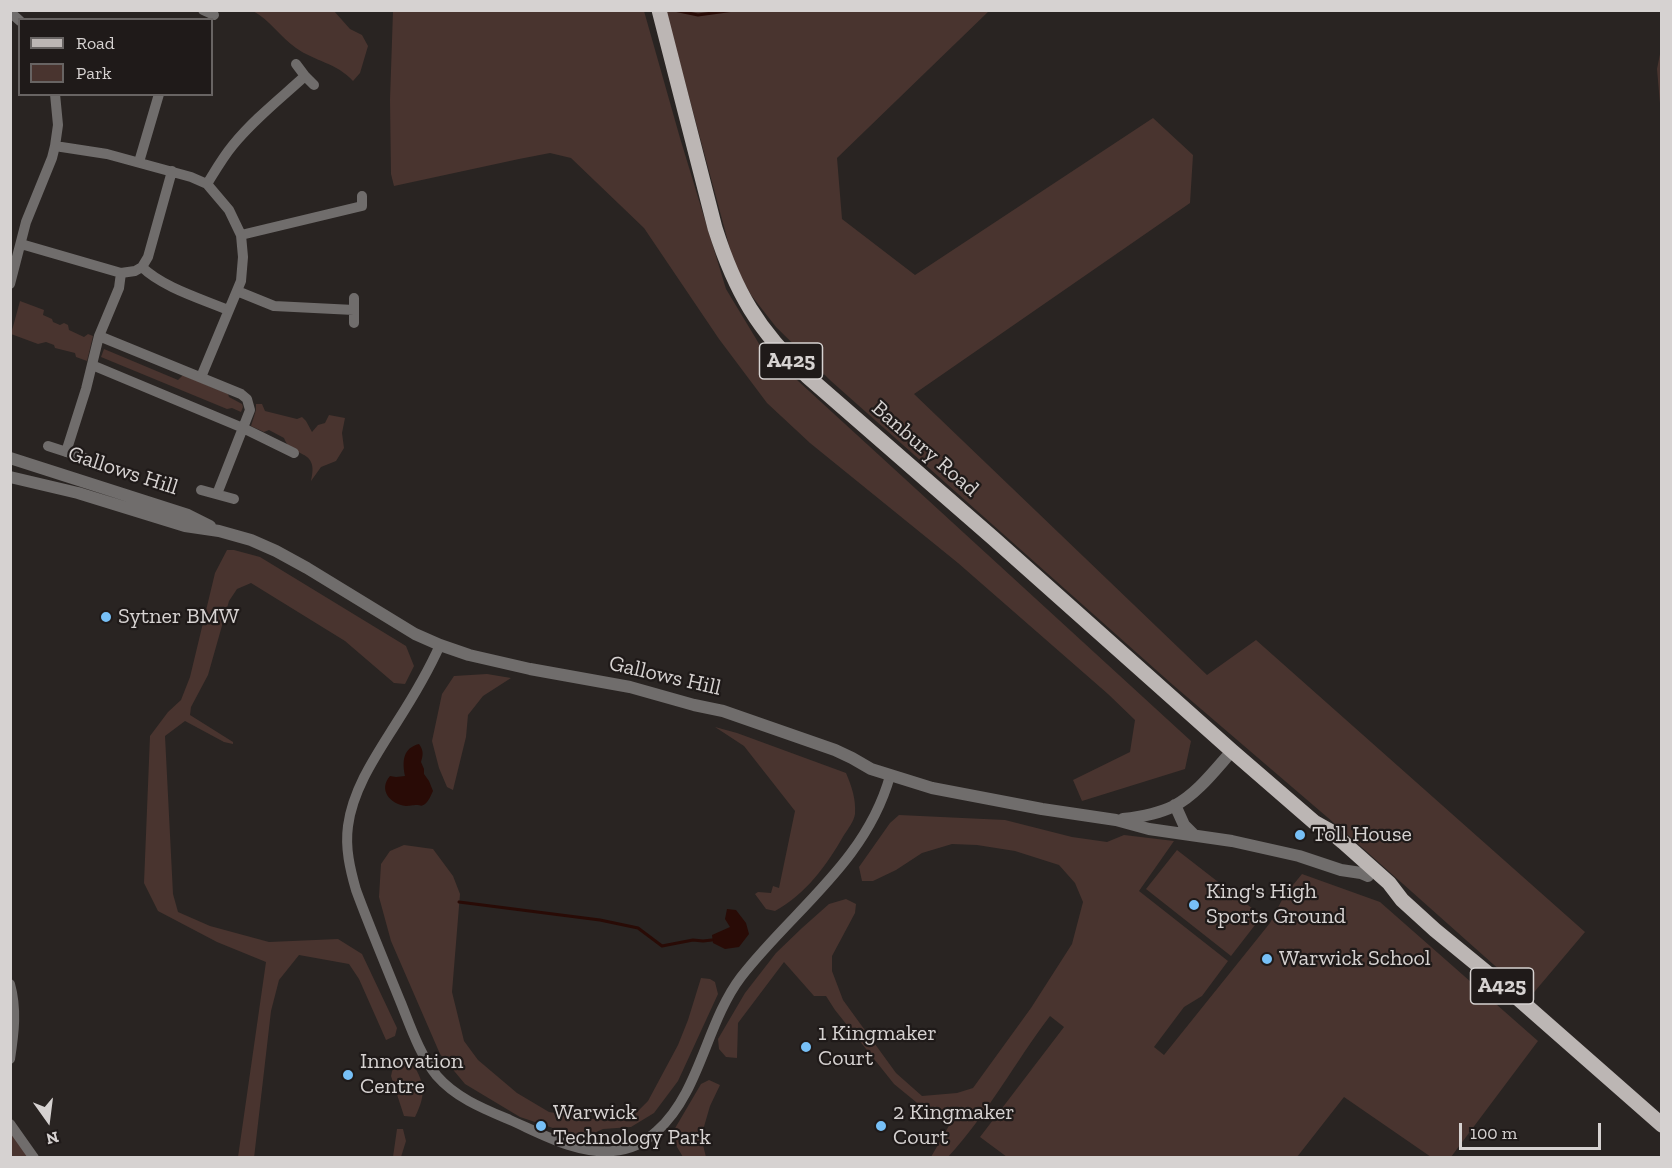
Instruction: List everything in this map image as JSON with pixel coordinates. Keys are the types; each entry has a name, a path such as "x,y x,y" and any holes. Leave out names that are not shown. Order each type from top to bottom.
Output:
{"main road":[{"name":"Banbury Road","path":"659,10 723,254 737,288 748,307 782,352 1232,751 1314,822 1330,831 1351,849 1389,883 1402,900 1435,930 1513,994 1662,1125"},
{"name":"Banbury Road","path":"1314,822 1328,842 1386,892 1402,900"}],"street":[{"path":"296,64 314,85"},
{"path":"207,184 231,147 244,132 305,76"},
{"path":"10,284 28,215 55,146 58,125 55,96"},
{"path":"139,162 158,96"},
{"path":"55,146 104,153 172,171 207,184 229,210 241,235 243,269 241,281 201,377"},
{"path":"21,244 121,273 135,271 142,267 148,257 172,171"},
{"path":"241,235 362,201 363,218"},
{"path":"142,267 165,283 228,310"},
{"path":"66,452 99,336 118,288 121,273"},
{"path":"237,291 274,306 354,310"},
{"path":"354,298 354,323"},
{"path":"99,336 241,394 247,399 250,410 217,494"},
{"path":"92,365 243,428 294,453"},
{"path":"48,446 85,458"},
{"name":"Gallows Hill","path":"10,458 188,515 219,531"},
{"name":"Gallows Hill","path":"10,477 184,525 251,540 307,568 395,622 440,645 495,662 630,687 800,732 871,769 932,788 1116,820 1149,829 1232,841 1299,856 1368,876"},
{"path":"201,490 234,499"},
{"path":"440,645 358,789 348,826 348,855 353,880 417,1042 438,1077 460,1096 475,1105 553,1140 583,1149 613,1151 634,1146 655,1133 671,1116 692,1078 728,996 753,962 836,874 869,827 890,776"},
{"name":"Gallows Hill","path":"1116,820 1162,811 1175,806 1194,792 1232,751"},
{"path":"1175,806 1184,825 1194,835"},
{"path":"10,984 15,1006 10,1059"},
{"path":"10,1124 34,1158"}],"green space":[{"path":"253,11 334,11 350,29 362,35 368,46 360,73 353,81 340,70 290,44 265,19"},
{"path":"393,11 644,11 726,289 761,347 1191,741 1185,769 1082,801 1073,780 1130,752 1135,720 958,563 810,443 767,403 719,339 644,228 571,158 550,153 394,186 391,174 390,100"},
{"path":"666,11 989,11 837,158 842,219 915,275 1153,118 1193,155 1190,203 914,394 1207,675 1256,640 1585,932 1530,997 1348,835 1173,685 831,381 776,327 751,295 734,264"},
{"path":"1661,49 1661,115 1657,69"},
{"path":"20,301 44,310 43,315 60,325 64,323 68,325 69,330 84,337 88,334 93,336 87,361 76,357 75,353 55,348 54,345 46,342 38,344 11,334"},
{"path":"104,349 178,380 183,375 228,394 229,397 242,404 241,412 232,408 227,409 101,357"},
{"path":"256,404 262,404 265,411 297,419 302,417 312,432 318,425 325,423 329,415 345,418 342,433 344,448 336,461 321,467 311,481 313,470 308,458 292,449 284,438 269,430 264,432 251,426"},
{"path":"227,550 260,557 406,646 414,666 405,684 394,683 345,641 251,583 237,589 229,601 208,675 191,707 190,715 233,744 224,742 185,721 165,736 173,894 178,912 210,926 269,942 338,939 362,954 397,1028 395,1036 386,1040 359,979 349,964 299,955 279,980 271,1011 254,1158 238,1157 266,962 217,942 158,911 144,883 150,736 168,712 181,700 190,677 215,573"},
{"path":"487,674 511,678 483,696 468,715 466,737 453,790 447,787 432,741 442,694 454,676"},
{"path":"715,727 846,773 852,788 855,814 851,825 823,868 806,888 775,911 766,909 755,894 758,892 771,893 773,886 779,888 795,811 744,746"},
{"name":"Warwick School","path":"899,815 1005,820 1072,837 1107,842 1124,835 1174,841 1139,891 1228,961 1202,996 1184,1007 1154,1047 1164,1055 1270,923 1284,896 1302,874 1380,902 1538,1041 1451,1157 1431,1157 1344,1097 1297,1157 1007,1157 980,1137 1064,1027 1050,1016 962,1141 948,1157 931,1157 954,1117 927,1111 894,1084 826,996 814,996 784,962 738,1023 737,1058 726,1057 719,1049 718,1039 745,993 776,953 829,904 846,899 856,904 855,913 832,956 832,971 843,1000 896,1073 922,1096 957,1093 973,1088 1031,1008 1072,944 1083,902 1075,883 1059,865 1015,851 977,845 952,844 922,853 896,870 873,881 862,881 859,867 890,823"},
{"path":"404,845 433,849 453,876 460,894 452,992 464,1041 478,1060 517,1093 549,1112 606,1121 635,1114 648,1101 678,1045 701,978 715,982 718,994 678,1081 654,1113 631,1127 603,1129 583,1138 520,1117 465,1084 440,1054 391,941 379,897 381,864 390,851"},
{"path":"1177,850 1262,916 1231,956 1146,889"},
{"path":"410,1060 419,1075 423,1088 415,1117 404,1116 391,1076 394,1063"},
{"path":"709,1080 720,1085 710,1106 701,1137 706,1157 683,1157 677,1147 674,1130 701,1084"},
{"path":"10,1124 34,1157 11,1157"},
{"path":"397,1129 403,1129 406,1141 401,1157 393,1157"}],"shaded area":[{"path":"419,744 423,755 421,762 424,774 433,791 423,805 400,805 388,796 385,786 390,776 405,776 405,756 410,749"},
{"path":"727,909 736,910 746,923 749,934 739,947 725,949 713,943 712,935 730,927 725,919"}],"waterway":[{"path":"674,10 698,15 734,10"},
{"path":"459,902 600,920 638,928 662,946 693,940 712,940"}],"place":[{"name":"Sytner BMW","path":"106,617"},
{"name":"Toll House","path":"1300,835"},
{"name":"King's High Sports Ground","path":"1194,905"},
{"name":"Warwick School","path":"1267,959"},
{"name":"1 Kingmaker Court","path":"806,1047"},
{"name":"Innovation Centre","path":"348,1075"},
{"name":"Warwick Technology Park","path":"541,1126"},
{"name":"2 Kingmaker Court","path":"881,1126"}]}
